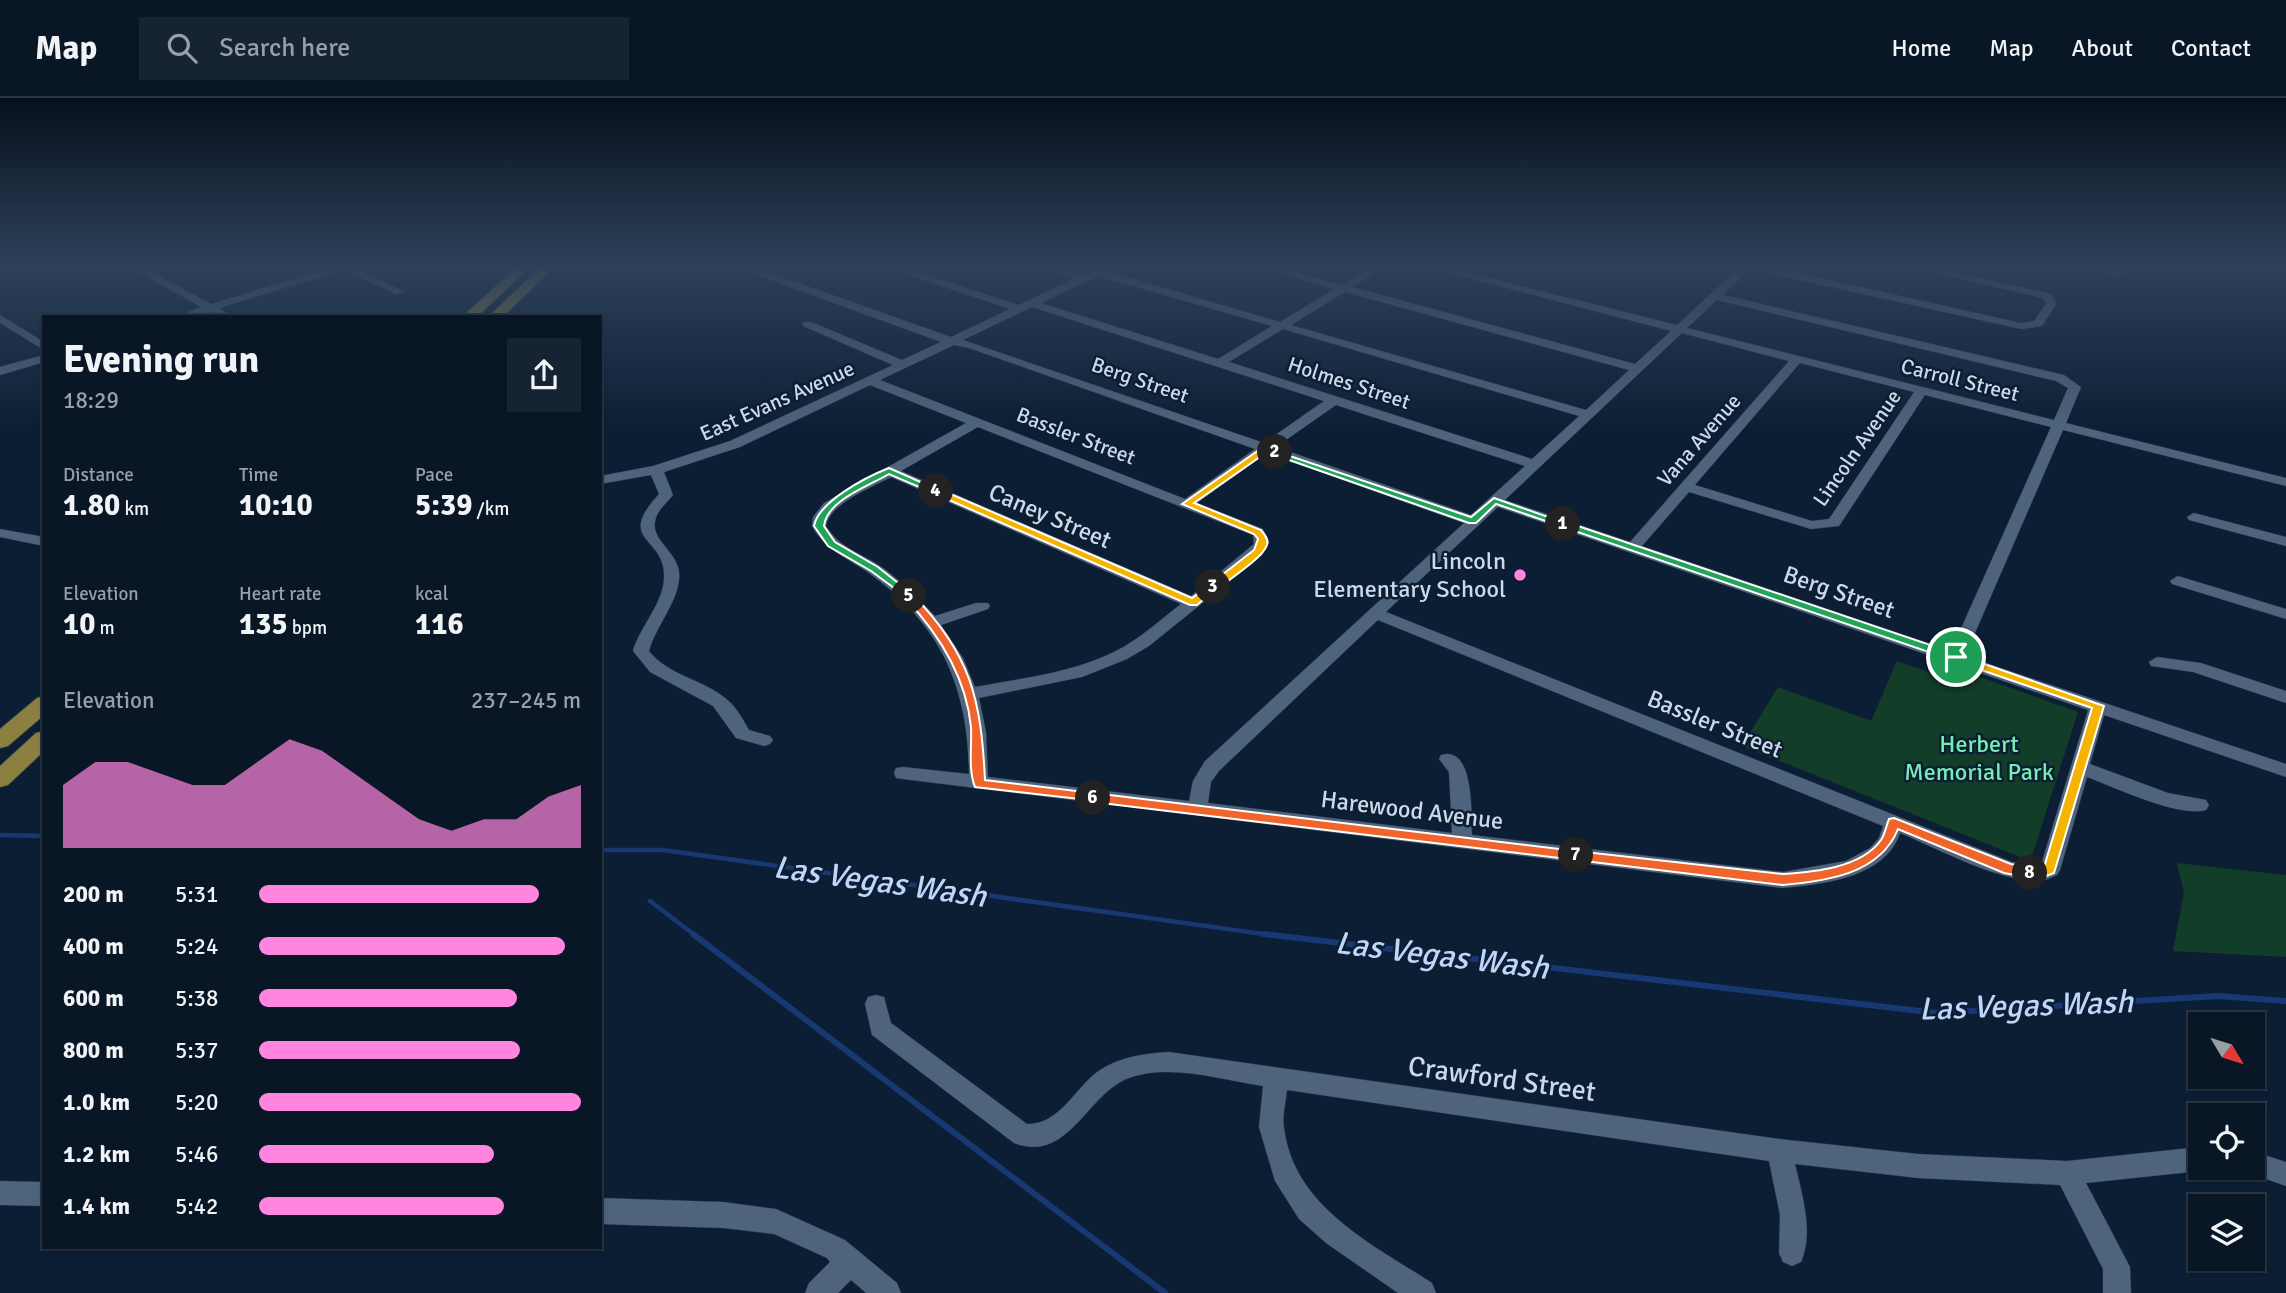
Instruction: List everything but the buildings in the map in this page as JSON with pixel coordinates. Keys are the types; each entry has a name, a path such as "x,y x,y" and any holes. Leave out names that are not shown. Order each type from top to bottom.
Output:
{"main road":[{"path":"0,741 42,705"},
{"path":"0,779 42,740"}],"street":[{"path":"3,320 42,346"},
{"name":"Berg Street","path":"896,320 1473,521"},
{"name":"East Evans Avenue","path":"602,480 656,470 735,444 996,320"},
{"name":"Holmes Street","path":"1072,320 1219,363 1534,464"},
{"path":"1265,320 1587,414"},
{"path":"1219,363 1291,320"},
{"path":"1460,320 1637,368"},
{"name":"Carroll Street","path":"1642,320 2286,482"},
{"path":"1197,810 1202,781 1212,766 1689,320"},
{"path":"1813,320 2071,382 2075,387 1956,657"},
{"path":"2002,320 2031,326 2038,324 2041,320"},
{"path":"807,324 866,346 875,354 902,365"},
{"path":"0,372 42,359"},
{"name":"Vana Avenue","path":"1633,548 1797,359"},
{"name":"Bassler Street","path":"869,380 1258,532 1262,545 1257,552 1193,603"},
{"name":"Lincoln Avenue","path":"1686,487 1811,525 1824,526 1834,523 1923,390"},
{"path":"1187,504 1334,400"},
{"path":"977,422 829,506 820,517 819,526 831,544 875,569 934,622 955,657 969,694 976,725 979,784"},
{"path":"656,470 666,495 651,509 646,520 651,540 669,560 672,575 668,592 643,635 640,651 650,666 716,699 732,715 742,734 764,740"},
{"name":"Caney Street","path":"889,471 1193,603"},
{"name":"Berg Street","path":"1494,500 2286,771"},
{"path":"2194,517 2286,542"},
{"path":"0,533 42,542"},
{"path":"2178,581 2286,614"},
{"path":"969,694 1076,673 1121,655 1193,603"},
{"path":"934,622 982,606"},
{"name":"Bassler Street","path":"1374,613 2009,869 2039,874 2050,870 2081,768"},
{"path":"2157,662 2194,667 2286,697"},
{"path":"2098,706 2081,768 2165,799 2199,805"},
{"path":"1448,759 1458,771 1463,842"},
{"name":"Harewood Avenue","path":"903,773 1783,880 1817,877 1858,865 1886,843 1894,822"},
{"name":"Crawford Street","path":"876,1004 880,1028 1023,1135 1037,1138 1064,1123 1107,1078 1144,1063 1169,1062 1779,1151 1918,1166 2067,1173 2188,1160"},
{"path":"1276,1077 1271,1127 1287,1181 1308,1210 1335,1234 1422,1293"},
{"path":"1779,1151 1794,1215 1792,1253"},
{"path":"2265,1167 2286,1174"},
{"path":"2067,1173 2116,1266 2117,1293"},
{"path":"0,1193 42,1195"},
{"path":"602,1211 723,1215 776,1222 836,1249 887,1293"},
{"path":"819,1293 850,1261"}],"green space":[{"name":"Herbert Memorial Park","path":"1897,661 1929,672 1935,661 2078,712 2033,853 2025,859 1742,746 1778,687 1871,721"},
{"path":"2177,863 2286,875 2286,957 2173,951 2184,893"}],"waterway":[{"name":"Las Vegas Wash","path":"0,835 42,836"},
{"name":"Las Vegas Wash","path":"602,850 663,850 1267,935"},
{"name":"Las Vegas Wash","path":"650,901 696,936"},
{"name":"Las Vegas Wash","path":"693,934 1165,1293"},
{"name":"Las Vegas Wash","path":"1263,934 1267,935"},
{"name":"Las Vegas Wash","path":"1267,935 1937,1013 2218,996 2286,1001"},
{"name":"Las Vegas Wash","path":"1267,935 1278,936"}],"place":[{"name":"Lincoln Elementary School","path":"1520,575"}],"route":[{"path":"1266,449 1473,521 1494,500 1956,657 2098,706 2050,870 2039,874 2009,869 1894,822 1886,843 1858,865 1817,877 1783,880 979,784 976,725 969,694 955,657 934,622 906,593 875,569 831,544 819,526 820,517 829,506 889,471 1193,603 1257,552 1262,545 1262,539 1258,532 1187,504 1266,449"}]}
